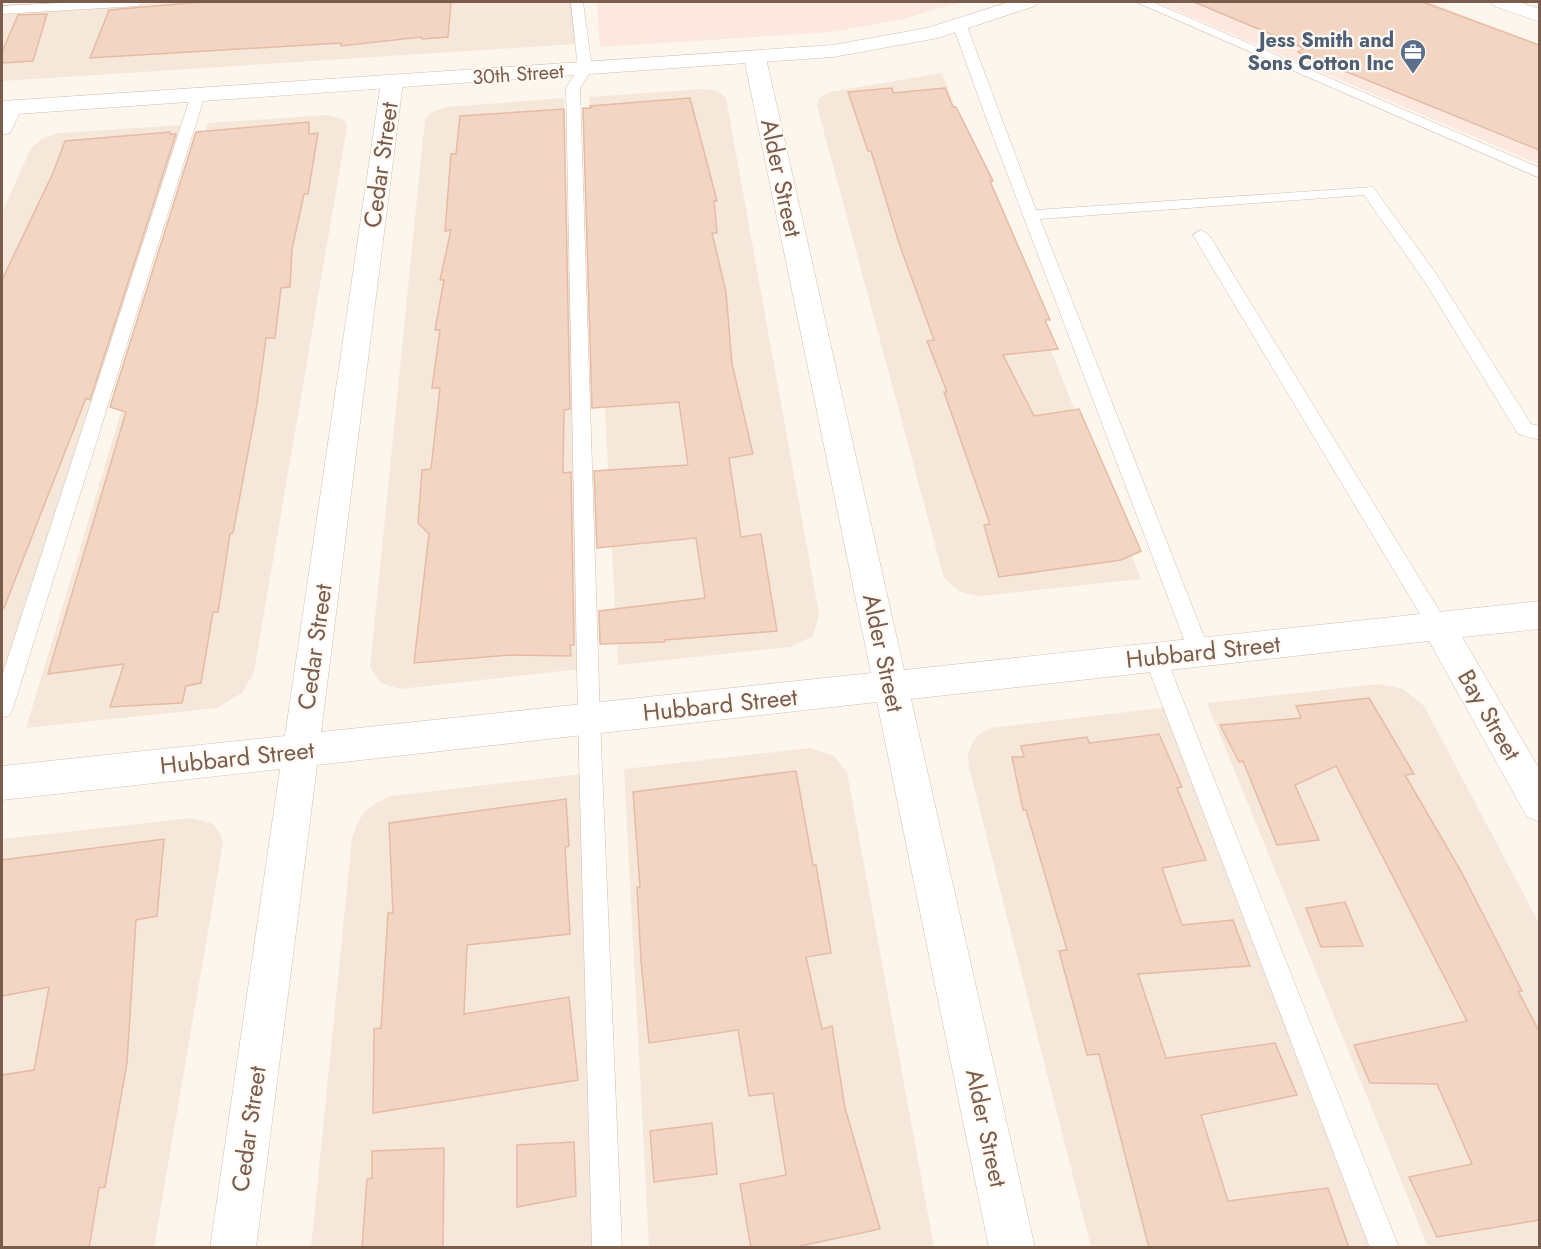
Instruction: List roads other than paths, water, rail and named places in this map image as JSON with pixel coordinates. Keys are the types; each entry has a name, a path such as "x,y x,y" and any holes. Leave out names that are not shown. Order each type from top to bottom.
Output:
{"street":[{"name":"30th Street","path":"7,108 833,51 883,44 960,26 1028,2"},
{"path":"1501,2 1539,16"},
{"name":"Alder Street","path":"755,58 1012,1248"},
{"name":"Cedar Street","path":"232,1248 392,82"},
{"path":"2,128 7,108"},
{"name":"Hubbard Street","path":"2,783 1539,615"},
{"name":"Bay Street","path":"1438,626 1539,805"}],"lane":[{"path":"2,10 138,2"},
{"path":"577,2 585,69 573,88 589,719 607,1248"},
{"path":"1142,2 1539,174"},
{"path":"960,26 992,116 1032,214 1199,652"},
{"path":"2,708 198,95"},
{"path":"1032,214 1368,190 1431,279 1525,429 1539,434"},
{"path":"1201,235 1438,626"},
{"path":"1155,657 1385,1248"}],"place":[{"name":"Jess Smith and Sons Cotton Inc","path":"1413,75"}]}
